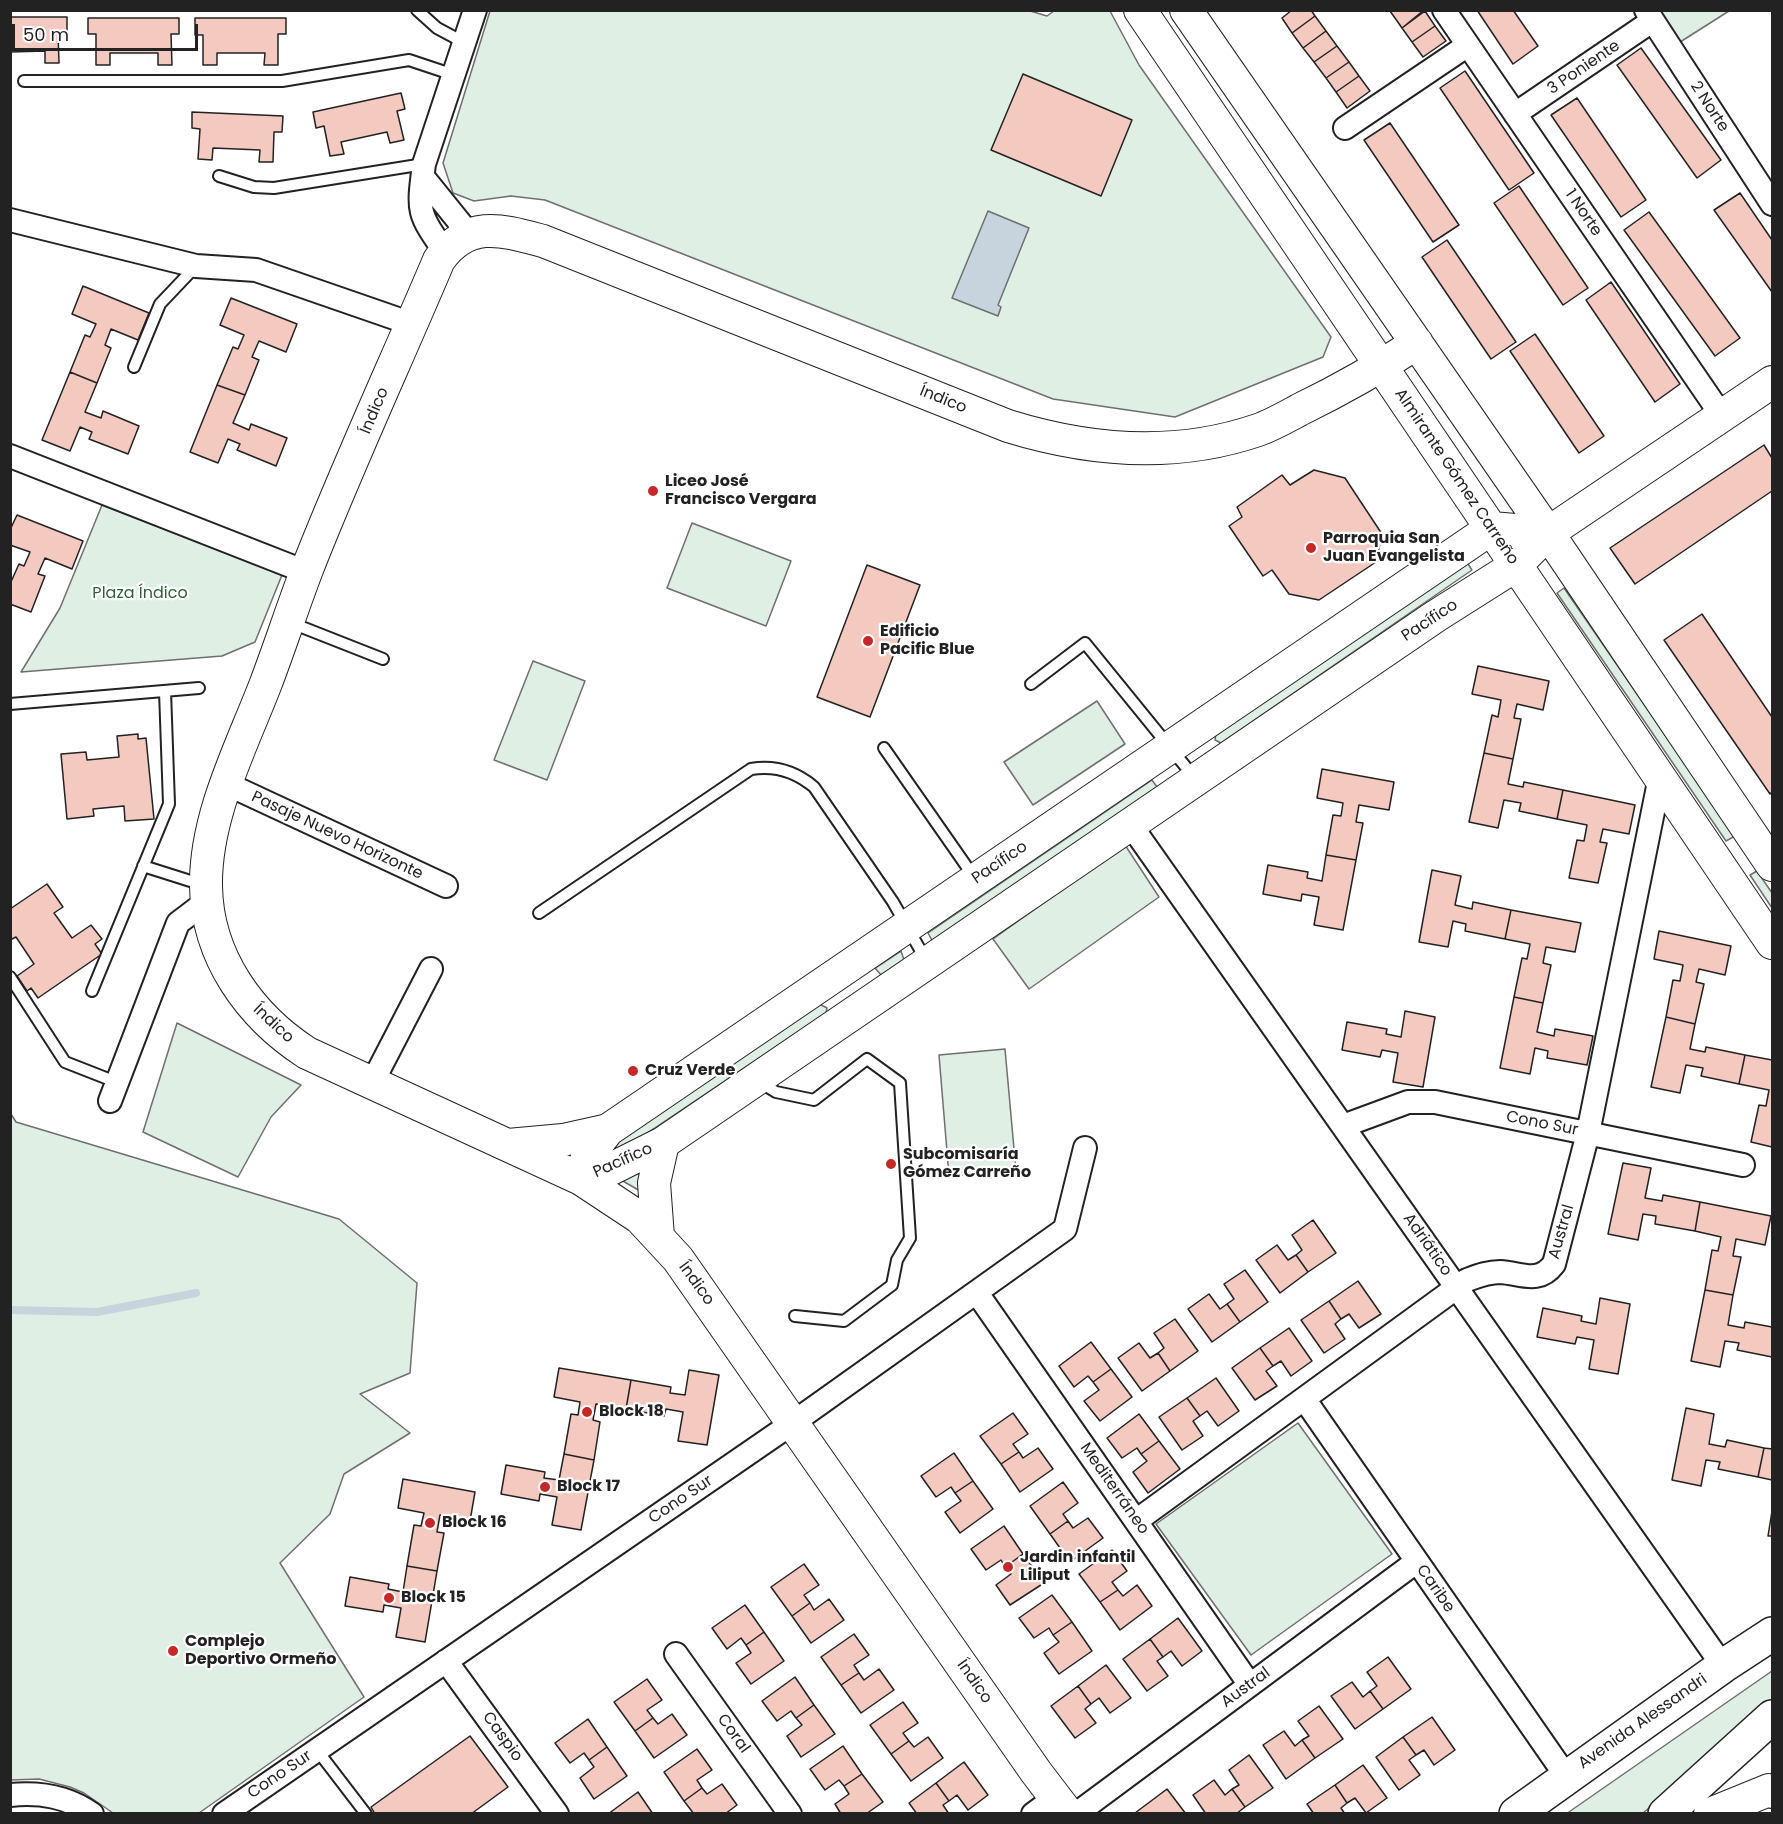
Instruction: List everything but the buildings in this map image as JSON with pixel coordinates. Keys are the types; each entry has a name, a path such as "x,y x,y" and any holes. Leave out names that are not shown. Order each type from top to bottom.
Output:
{"main road":[{"name":"Avenida Alessandri","path":"1522,1810 1566,1776 1723,1666 1773,1634"},
{"path":"1665,1814 1773,1717"}],"street":[{"path":"457,243 423,170 475,10"},
{"name":"Almirante Gómez Carreño","path":"1140,10 1492,528 1515,566 1773,943"},
{"path":"1186,10 1548,533 1764,852 1718,864"},
{"name":"1 Norte","path":"1444,10 1722,416"},
{"name":"3 Poniente","path":"1515,114 1649,16"},
{"name":"2 Norte","path":"1649,16 1769,191"},
{"path":"1345,128 1468,45"},
{"path":"10,220 196,266 256,270 412,324"},
{"name":"Índico","path":"1058,1809 794,1422 678,1259 640,1218 581,1179 307,1053 280,1034 256,1011 241,992 220,951 207,894 211,834 227,784 306,572 412,324 457,243 496,230 543,242 1008,426 1079,444 1152,449 1224,440 1259,430 1382,366 1417,343"},
{"name":"Pacífico","path":"581,1179 604,1172 663,1143 1436,616 1515,566 1548,533 1773,382"},
{"path":"10,456 306,572"},
{"path":"1492,528 1548,533"},
{"name":"Pacífico","path":"581,1179 587,1157 608,1130 1492,528"},
{"name":"Austral","path":"1136,1521 1305,1401 1467,1280 1488,1273 1510,1273 1528,1278 1549,1270 1557,1257 1588,1133 1660,777"},
{"name":"Pasaje Nuevo Horizonte","path":"227,784 446,886"},
{"name":"Adriático","path":"1130,824 1723,1666"},
{"path":"113,1092 178,923 207,894"},
{"path":"371,1084 431,969"},
{"name":"Cono Sur","path":"1343,1126 1408,1102 1435,1102 1743,1165"},
{"path":"504,1145 563,1140 608,1130"},
{"path":"658,1237 654,1183 663,1143"},
{"name":"Cono Sur","path":"224,1814 794,1422 1065,1229 1085,1148"},
{"name":"Mediterráneo","path":"977,1293 1250,1685"},
{"name":"Caribe","path":"1305,1401 1566,1776"},
{"name":"Austral","path":"1058,1809 1250,1685 1416,1562"},
{"name":"Coral","path":"676,1654 790,1814"},
{"name":"Caspio","path":"446,1661 557,1814"},
{"path":"1710,1814 1771,1790"},
{"path":"10,1795 43,1794 60,1798 92,1814"}],"lane":[{"path":"417,10 437,28 465,43"},
{"path":"24,81 282,81 398,60 421,63 454,75"},
{"path":"219,176 254,187 274,188 423,170"},
{"path":"134,367 160,304 196,266"},
{"path":"289,621 383,659"},
{"path":"1031,684 1085,644 1196,779"},
{"path":"10,704 199,688"},
{"path":"92,991 169,804 165,692"},
{"path":"884,748 975,880"},
{"path":"539,913 751,769 774,768 795,774 814,787 908,926 927,962"},
{"path":"143,866 207,894"},
{"path":"10,977 65,1062 113,1092"},
{"path":"755,1080 776,1092 814,1100 867,1059 900,1083 910,1238 897,1260 892,1285 844,1321 795,1316"},
{"path":"317,1750 366,1814"}],"green space":[{"path":"1027,10 1047,16 1054,11 1110,11 1139,65 1331,337 1323,357 1175,417 1053,399 545,200 511,196 474,201 453,193 443,163 490,11"},
{"path":"1654,11 1729,11 1677,44"},
{"name":"Plaza Índico","path":"102,505 282,575 255,642 222,656 21,672 60,608"},
{"path":"692,523 791,561 766,626 667,588"},
{"path":"1466,561 1472,570 1221,743 1215,740 1216,733"},
{"path":"1564,588 1735,836 1726,841 1557,593"},
{"path":"533,661 585,681 547,780 494,760"},
{"path":"1097,701 1125,744 1033,805 1004,762"},
{"path":"1152,780 1157,787 933,942 928,933"},
{"path":"1125,845 1159,897 1029,989 993,939"},
{"path":"1757,871 1772,893 1772,908 1750,875"},
{"path":"901,951 904,960 881,975 875,968"},
{"path":"819,1004 827,1008 826,1013 601,1164 597,1155"},
{"path":"177,1023 301,1085 271,1117 238,1177 143,1132"},
{"path":"1005,1049 1016,1171 949,1176 939,1055"},
{"path":"11,1114 16,1122 339,1219 417,1283 410,1373 360,1394 410,1433 344,1474 330,1514 280,1563 364,1697 199,1813 113,1813 84,1793 70,1787 39,1779 11,1780"},
{"path":"643,1161 640,1191 616,1177"},
{"path":"1298,1423 1392,1554 1251,1655 1156,1524"},
{"path":"1772,1671 1772,1705 1643,1813 1566,1814"}],"shaded area":[{"path":"988,211 1029,228 998,305 1001,307 998,316 952,298"}],"waterway":[{"path":"10,1310 97,1312 196,1293"}],"place":[{"name":"Liceo José Francisco Vergara","path":"653,491"},
{"name":"Parroquia San Juan Evangelista","path":"1311,548"},
{"name":"Edificio Pacific Blue","path":"868,641"},
{"name":"Cruz Verde","path":"633,1071"},
{"name":"Subcomisaría Gómez Carreño","path":"891,1164"},
{"name":"Block 18","path":"587,1412"},
{"name":"Block 17","path":"545,1487"},
{"name":"Block 16","path":"430,1523"},
{"name":"Jardin infantil Liliput","path":"1008,1567"},
{"name":"Block 15","path":"389,1598"},
{"name":"Complejo Deportivo Ormeño","path":"173,1651"}]}
